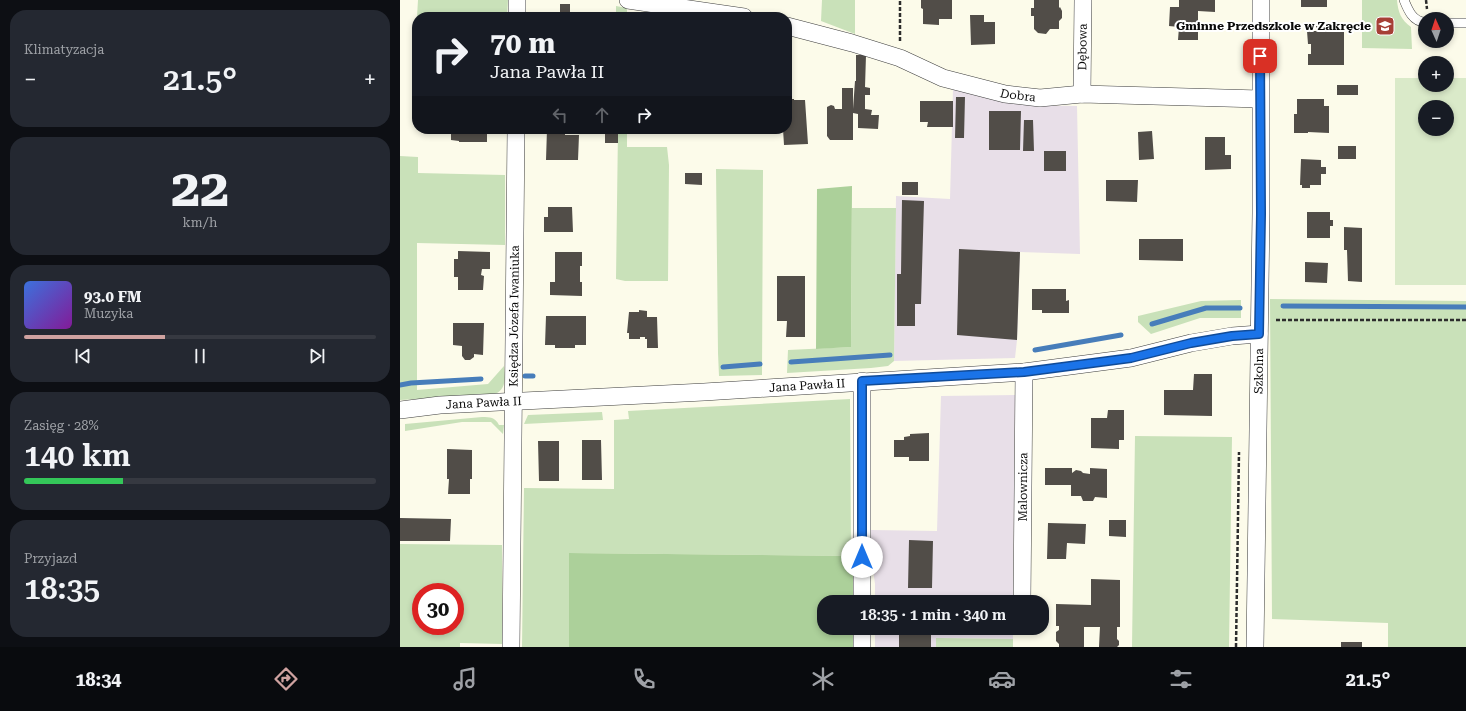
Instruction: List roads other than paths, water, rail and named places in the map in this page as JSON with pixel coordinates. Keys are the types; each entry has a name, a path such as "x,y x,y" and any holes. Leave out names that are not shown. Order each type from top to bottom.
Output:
{"street":[{"path":"517,12 518,0"},
{"path":"628,0 710,12"},
{"name":"Dębowa","path":"1082,94 1083,0"},
{"name":"Szkolna","path":"1255,647 1261,214 1261,0"},
{"name":"Dobra","path":"792,27 852,42 900,58 943,78 1005,94 1040,98 1082,94 1260,99"},
{"name":"Księdza Józefa Iwaniuka","path":"511,647 516,134"},
{"name":"Jana Pawła II","path":"400,410 440,405 704,392 1024,372 1131,358 1191,343 1232,336 1259,327"},
{"name":"Malownicza","path":"1022,595 1024,372"},
{"path":"862,381 862,595"},
{"path":"862,635 862,647"}],"lane":[{"path":"1404,0 1410,14 1418,20"},
{"path":"1454,23 1466,23"}],"waterway":[{"path":"1283,306 1466,307"},
{"path":"1152,324 1206,308 1240,308"},
{"path":"1035,350 1121,335"},
{"path":"791,362 890,355"},
{"path":"723,367 760,364"},
{"path":"525,376 533,376"},
{"path":"400,385 481,379"}],"place":[{"name":"Gminne Przedszkole w Zakręcie","path":"1385,26"}]}
